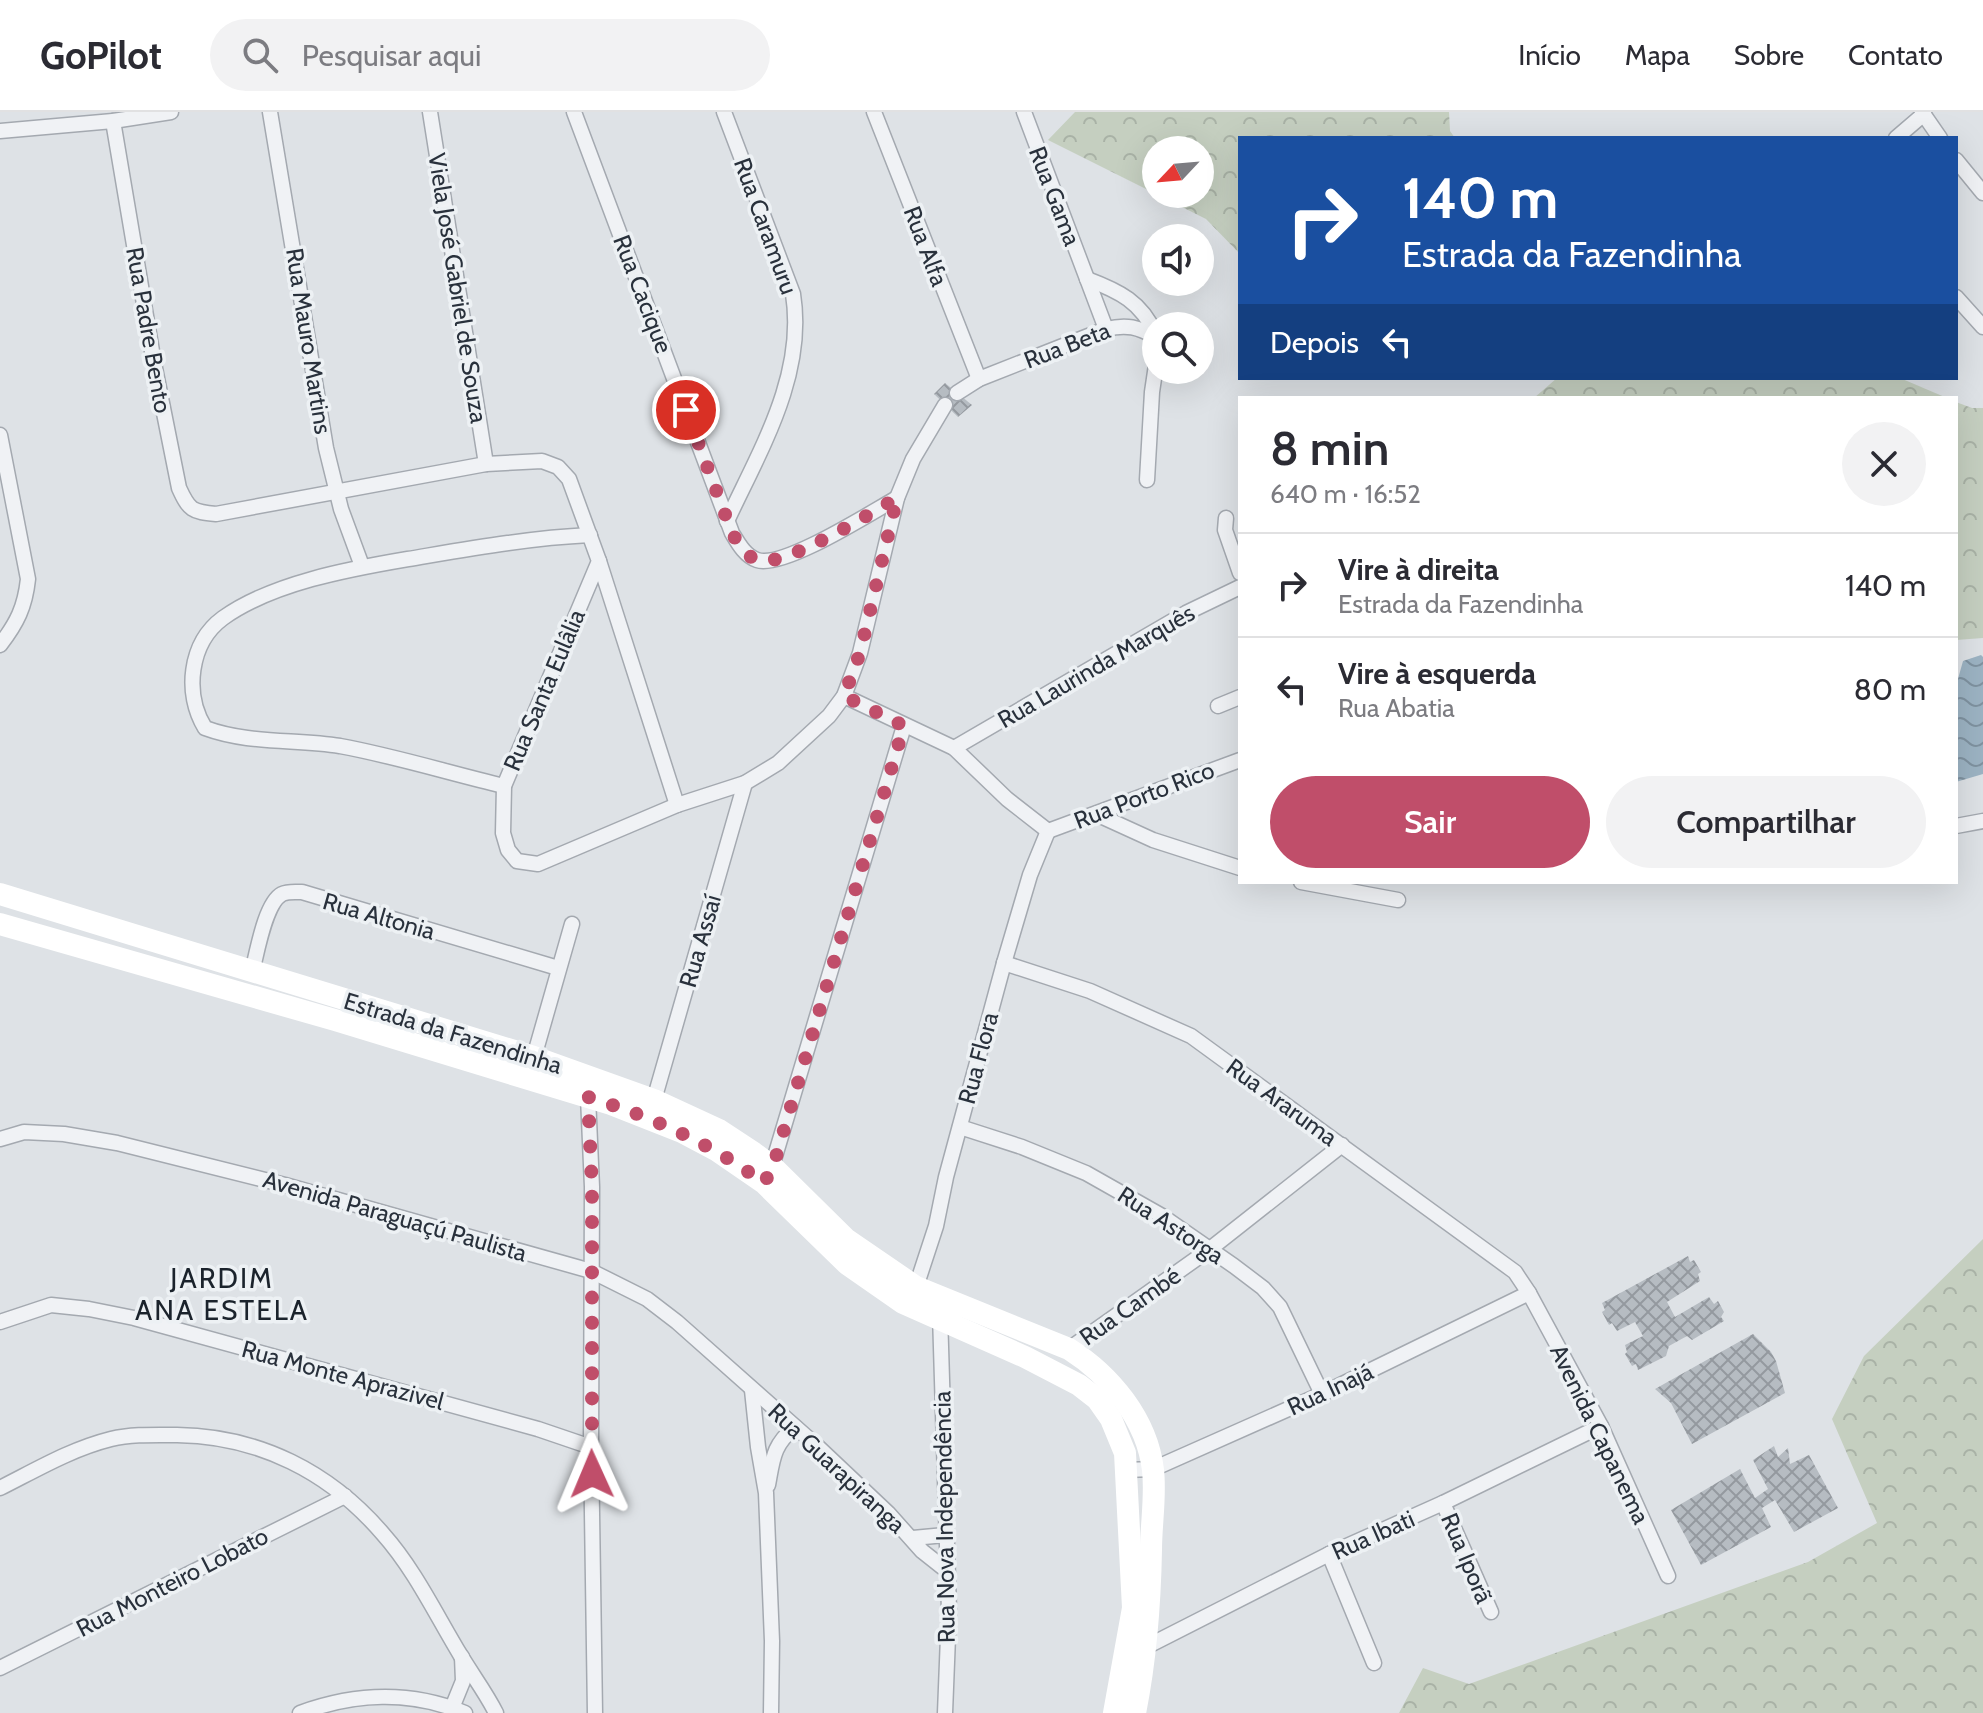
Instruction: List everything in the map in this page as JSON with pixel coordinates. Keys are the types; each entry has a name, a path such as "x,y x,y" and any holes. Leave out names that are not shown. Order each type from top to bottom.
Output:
{"main road":[{"name":"Estrada da Fazendinha","path":"0,894 534,1057 654,1100 719,1130 846,1239 916,1287 1069,1349 1098,1370 1131,1409 1153,1469 1151,1610 1135,1713"},
{"name":"Estrada da Fazendinha","path":"6,931 43,936 335,1020 588,1097 682,1132 769,1175 847,1264 903,1303 1057,1372 1097,1399 1118,1430 1126,1470 1133,1608 1114,1713"}],"street":[{"path":"0,131 113,121 171,112"},
{"name":"Rua Mauro Martins","path":"270,112 336,492 362,566"},
{"name":"Viela José Gabriel de Souza","path":"430,112 486,464"},
{"name":"Rua Cacique","path":"574,112 727,521 741,549 755,560 773,562 801,551 897,498"},
{"name":"Rua Caramuru","path":"724,112 793,294 797,321 792,363 775,417 727,521"},
{"name":"Rua Alfa","path":"874,112 979,379"},
{"name":"Rua Gama","path":"1024,112 1106,329"},
{"path":"1898,136 1923,113 1939,136"},
{"name":"Rua Padre Bento","path":"113,121 154,363 179,488 187,505 196,513 216,514 336,492"},
{"path":"1958,162 1983,193"},
{"path":"1087,279 1120,294 1144,312"},
{"path":"1958,299 1983,327"},
{"name":"Rua Beta","path":"957,393 979,379 1106,329 1123,325 1142,329"},
{"path":"1147,480 1155,384"},
{"name":"Rua Santa Eulâlia","path":"599,561 504,786 503,833 508,850 517,861 538,864 677,805 745,783 778,763 817,730 844,696 860,653 897,498 913,459 945,405"},
{"path":"0,435 28,579 26,603 0,645"},
{"path":"336,492 486,464 530,460 558,467 569,479 590,535 677,805"},
{"path":"1226,518 1225,530 1238,567"},
{"path":"504,786 342,747 294,740 246,739 205,728 194,706 195,660 203,640 221,620 241,607 280,591 362,566 544,537 590,535"},
{"name":"Rua Laurinda Marquês","path":"954,748 1186,613 1238,588"},
{"path":"844,696 954,748 1007,799 1048,831"},
{"path":"1218,706 1238,698"},
{"path":"769,1175 904,726"},
{"name":"Rua Porto Rico","path":"1048,831 1238,761"},
{"name":"Rua Assaí","path":"654,1100 745,783"},
{"path":"1096,814 1153,840 1238,867"},
{"path":"1958,826 1983,821"},
{"name":"Rua Flora","path":"916,1287 936,1226 1004,963 1030,875 1048,831"},
{"path":"1312,884 1398,900"},
{"name":"Rua Altonia","path":"252,972 263,927 280,895 288,892 302,892 558,968"},
{"path":"534,1057 572,924"},
{"name":"Rua Araruma","path":"1004,963 1090,991 1191,1036 1501,1260 1515,1272 1529,1293"},
{"path":"588,1097 592,1187 591,1447 595,1713"},
{"name":"Rua Astorga","path":"960,1127 1022,1147 1086,1173 1162,1216 1263,1288 1280,1307 1322,1394"},
{"name":"Avenida Paraguaçú Paulista","path":"0,1139 24,1132 64,1134 117,1143 270,1181 591,1271 647,1299 758,1394"},
{"name":"Rua Cambé","path":"1069,1349 1210,1249 1342,1145"},
{"name":"Rua Inajá","path":"1126,1470 1153,1469 1322,1394 1529,1293"},
{"name":"Avenida Capanema","path":"1529,1293 1601,1426 1668,1576"},
{"name":"Rua Nova Independência","path":"941,1298 949,1611 945,1713"},
{"name":"Rua Monte Aprazivel","path":"0,1322 51,1305 134,1318 508,1421 591,1447"},
{"path":"758,1394 758,1447 766,1493 772,1641 771,1713"},
{"name":"Rua Guarapiranga","path":"758,1394 888,1513 922,1551 946,1570"},
{"name":"Rua Ibati","path":"1146,1647 1329,1554 1601,1426"},
{"path":"766,1493 776,1447 781,1438 795,1427"},
{"path":"0,1488 89,1445 115,1438 153,1435 198,1435 238,1442 305,1467 345,1496 384,1534 441,1619 496,1713"},
{"name":"Rua Monteiro Lobato","path":"0,1668 345,1496"},
{"name":"Rua Iporã","path":"1443,1503 1491,1612"},
{"path":"913,1538 945,1535"},
{"path":"1329,1554 1374,1663"},
{"path":"300,1713 361,1696 407,1698 458,1710 463,1681 461,1657"}],"green space":[{"path":"1075,112 1449,112 1450,131 1454,136 1238,136 1238,252 1206,219 1184,208 1214,208 1214,136 1142,136 1142,187 1048,140"},
{"path":"1555,380 1905,380 1942,396 1536,396"},
{"path":"1958,403 1983,408 1983,638 1958,640"},
{"path":"1983,1239 1983,1713 1399,1713 1423,1668 1469,1684 1808,1562 1877,1523 1832,1419 1864,1356"}],"water":[{"path":"1983,657 1983,774 1958,781 1958,679 1963,661"}],"building":[{"path":"945,383 972,405 958,417 934,394"},
{"path":"1688,1256 1701,1272 1698,1274 1700,1281 1667,1302 1675,1317 1709,1297 1714,1304 1718,1301 1724,1312 1721,1317 1724,1321 1692,1340 1687,1336 1669,1346 1666,1356 1638,1370 1625,1354 1625,1345 1643,1336 1635,1322 1617,1331 1612,1323 1609,1325 1602,1312 1605,1310 1602,1303"},
{"path":"1753,1334 1776,1361 1785,1393 1692,1444 1671,1403 1655,1389"},
{"path":"1774,1446 1778,1457 1788,1448 1790,1464 1809,1455 1838,1508 1794,1532 1775,1500 1762,1508 1771,1527 1701,1565 1671,1510 1740,1469 1755,1498 1768,1489 1753,1460"}],"district":[{"name":"JARDIM ANA ESTELA","path":"222,1294"}],"route":[{"path":"592,1474 592,1187 588,1097 641,1114 682,1132 716,1150 764,1183 773,1167 904,726 844,696 860,653 897,498 801,551 773,562 755,560 741,549 732,533 686,410"}]}
